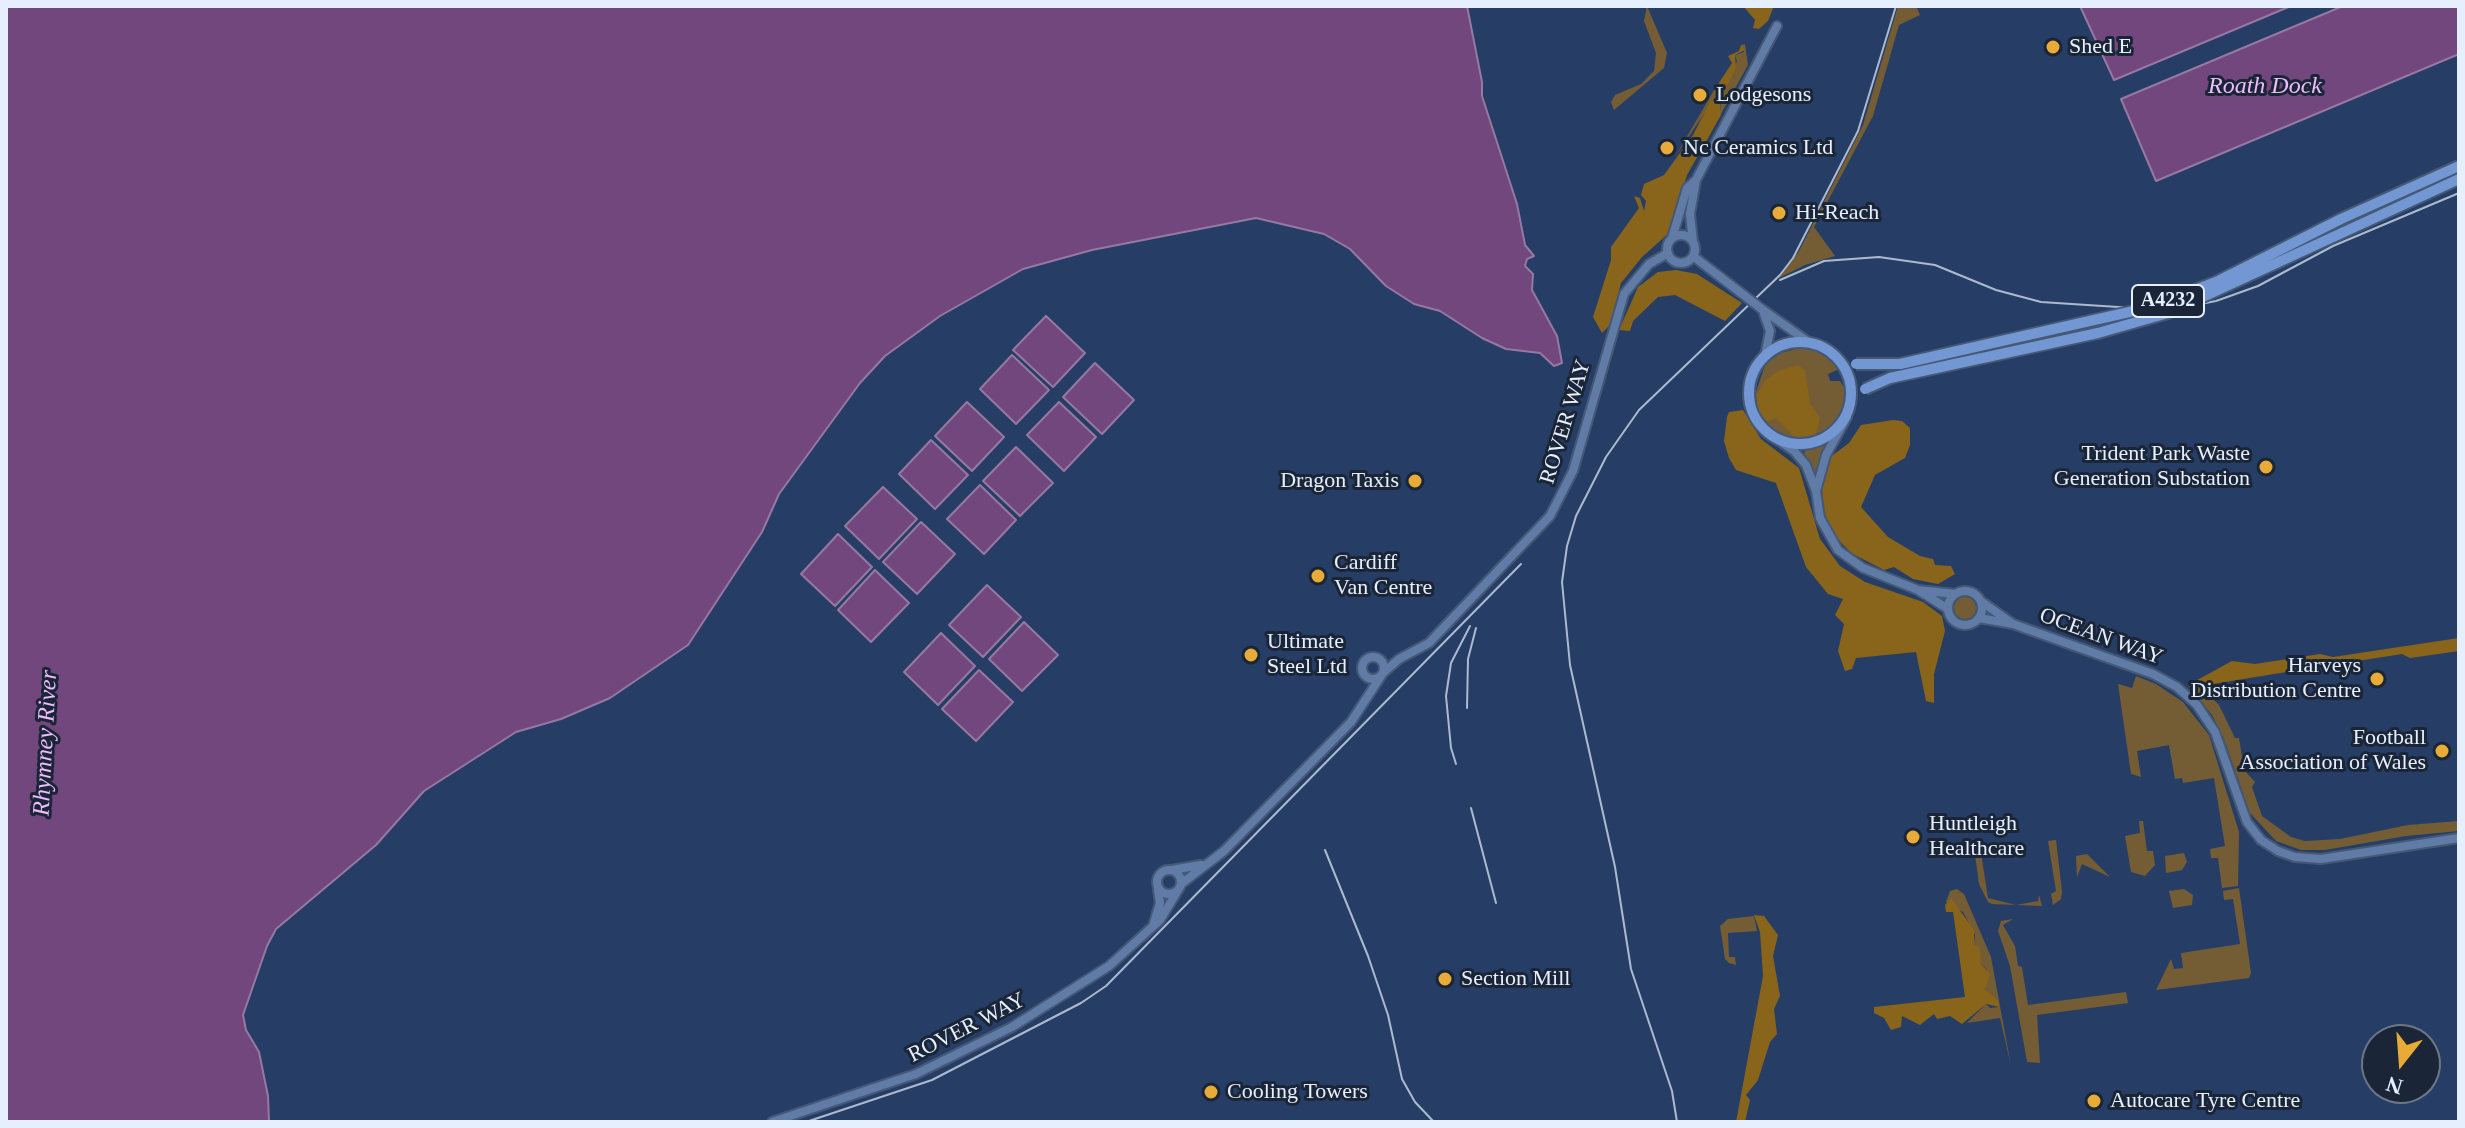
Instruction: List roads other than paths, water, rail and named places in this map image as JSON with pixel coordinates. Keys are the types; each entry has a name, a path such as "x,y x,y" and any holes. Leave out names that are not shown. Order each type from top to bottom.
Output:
{"main road":[{"name":"A4232","path":"1810,343 1856,364 1900,364 2147,308 2216,282 2341,219 2459,166"},
{"name":"A4232","path":"1772,436 1792,444 1813,443 1828,436 1865,389 1890,378 2098,333 2182,308 2459,179"},
{"path":"1772,436 1755,417 1750,401 1752,376 1765,356 1788,344 1810,343"},
{"path":"1835,355 1851,384 1848,413"}],"street":[{"path":"1696,180 1687,188 1668,253 1677,262 1686,262 1693,256 1690,214 1696,180 1777,26"},
{"path":"1672,238 1684,236 1693,244"},
{"name":"ROVER WAY","path":"772,1122 891,1084 979,1046 1100,973 1168,911 1181,886 1236,839 1351,722 1382,674 1429,643 1528,543 1555,508 1573,471 1624,294 1649,264 1668,253"},
{"path":"1693,256 1810,343"},
{"path":"1763,310 1770,331 1765,356"},
{"path":"1816,491 1826,455 1848,413"},
{"path":"1772,436 1801,457 1816,491 1820,518 1838,550 1863,568 1918,590 1948,609 1959,625 1971,625 1979,618 1982,602 1972,592 1955,594 1918,590"},
{"path":"1948,609 1955,594"},
{"name":"OCEAN WAY","path":"1982,602 2013,624"},
{"name":"OCEAN WAY","path":"1979,618 2013,624 2153,674 2191,698 2215,732 2243,815 2257,835 2278,851 2295,857 2321,859 2459,838"},
{"path":"1366,700 1364,661 1375,657 1405,656"},
{"path":"1364,675 1374,679 1382,674 1383,663 1375,657"},
{"name":"ROVER WAY","path":"1171,870 1202,865"},
{"path":"1154,923 1160,903 1158,890 1159,875 1171,870 1178,874 1181,886 1172,894 1158,890"}],"water":[{"name":"Rhymney River","path":"6,6 1467,6 1482,96 1517,204 1525,245 1534,256 1527,259 1525,266 1533,274 1532,290 1557,336 1562,363 1554,366 1540,353 1506,349 1482,338 1440,311 1414,304 1386,286 1350,249 1324,234 1256,218 1092,250 1023,269 940,316 885,356 860,383 779,494 762,532 688,645 610,698 561,719 516,732 424,791 376,845 276,929 243,1015 246,1030 259,1052 268,1096 269,1122 6,1122"},
{"name":"Roath Dock","path":"2080,6 2291,6 2114,80"},
{"name":"Roath Dock","path":"2343,6 2459,6 2459,54 2156,181 2121,99"},
{"path":"1046,316 1085,353 1053,387 1013,350"},
{"path":"1012,355 1049,390 1016,424 980,389"},
{"path":"1095,363 1134,400 1102,434 1063,397"},
{"path":"967,402 1004,437 972,471 935,436"},
{"path":"1059,402 1096,437 1064,471 1027,435"},
{"path":"931,440 968,475 935,509 899,474"},
{"path":"1016,447 1053,483 1020,516 983,481"},
{"path":"980,485 1016,520 984,554 947,519"},
{"path":"883,487 917,519 879,559 845,526"},
{"path":"921,522 955,554 917,594 883,562"},
{"path":"838,534 872,567 835,606 801,574"},
{"path":"875,570 909,603 871,642 838,610"},
{"path":"987,585 1021,617 983,657 949,625"},
{"path":"1024,622 1058,655 1022,691 989,659"},
{"path":"941,633 975,666 938,705 904,672"},
{"path":"979,670 1013,702 976,741 942,709"}],"railway":[{"path":"1677,1122 1672,1091 1631,969 1615,867 1570,665 1562,582 1567,546 1576,516 1606,457 1639,410 1780,275 1793,258 1858,131 1896,6"},
{"path":"1780,280 1824,261 1879,257 1935,265 1996,290 2041,302 2149,309 2185,307 2216,301 2258,286 2333,246 2459,193"},
{"path":"806,1122 932,1080 1081,1003 1106,986 1521,564"},
{"path":"1456,764 1451,748 1446,696 1451,663 1470,626"},
{"path":"1467,708 1468,659 1476,628"},
{"path":"1471,808 1496,903"},
{"path":"1325,850 1388,1015 1402,1079 1415,1102 1434,1122"},
{"path":"1283,1122 1338,1122"}],"place":[{"name":"Shed E","path":"2053,47"},
{"name":"Lodgesons","path":"1700,95"},
{"name":"Nc Ceramics Ltd","path":"1667,148"},
{"name":"Hi-Reach","path":"1779,213"},
{"name":"Trident Park Waste Generation Substation","path":"2266,467"},
{"name":"Dragon Taxis","path":"1415,481"},
{"name":"Cardiff Van Centre","path":"1318,576"},
{"name":"Ultimate Steel Ltd","path":"1251,655"},
{"name":"Harveys Distribution Centre","path":"2377,679"},
{"name":"Football Association of Wales","path":"2442,751"},
{"name":"Huntleigh Healthcare","path":"1913,837"},
{"name":"Section Mill","path":"1445,979"},
{"name":"Cooling Towers","path":"1211,1092"},
{"name":"Autocare Tyre Centre","path":"2094,1101"}]}
